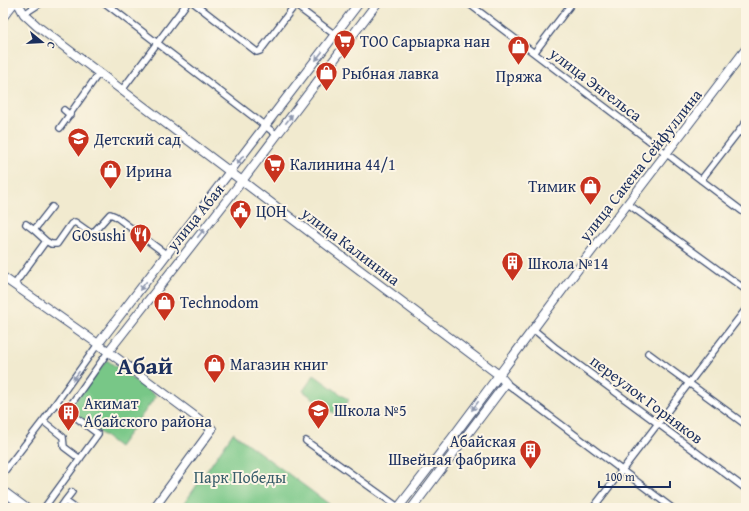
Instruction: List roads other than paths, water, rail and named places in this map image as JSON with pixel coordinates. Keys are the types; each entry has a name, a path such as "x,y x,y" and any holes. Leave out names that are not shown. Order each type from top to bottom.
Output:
{"street":[{"path":"3,17 14,3"},
{"name":"улица Калинина","path":"18,3 24,14 37,26 499,375 506,383 672,508"},
{"path":"24,14 41,3"},
{"path":"105,3 277,135"},
{"path":"122,90 187,3"},
{"path":"194,3 259,52 296,4 335,34 346,45"},
{"name":"улица Абая","path":"359,3 231,173 167,255 177,263 242,181 378,3"},
{"name":"улица Энгельса","path":"468,3 746,214"},
{"path":"534,53 572,3"},
{"name":"улица Сакена Сейфуллина","path":"398,508 746,49"},
{"path":"60,128 99,73"},
{"path":"64,110 70,114"},
{"path":"701,180 746,122"},
{"path":"739,131 746,136"},
{"path":"628,204 746,290"},
{"path":"34,230 52,207"},
{"path":"3,473 57,402 98,344 167,255 112,214 110,214 92,234 75,222 71,224 57,244 51,244 46,241 26,224"},
{"path":"14,285 46,241"},
{"path":"66,410 108,352 177,263"},
{"path":"3,277 98,344 212,429 154,508"},
{"path":"593,508 746,309"},
{"name":"переулок Горняков","path":"533,329 556,348 746,489"},
{"path":"648,353 746,425"},
{"path":"412,508 506,383"},
{"path":"44,508 98,434 57,402"},
{"path":"43,421 63,438 64,447 80,459"},
{"path":"306,441 398,508"},
{"path":"3,491 26,508"},
{"path":"60,508 72,492"},
{"path":"65,500 75,508"}],"place":[{"name":"ТОО Сарыарка нан","path":"344,60"},
{"name":"Пряжа","path":"519,66"},
{"name":"Рыбная лавка","path":"327,92"},
{"name":"Детский сад","path":"78,158"},
{"name":"Калинина 44/1","path":"275,184"},
{"name":"Ирина","path":"111,190"},
{"name":"Тимик","path":"591,206"},
{"name":"ЦОН","path":"241,230"},
{"name":"GOsushi","path":"141,254"},
{"name":"Школа №14","path":"512,282"},
{"name":"Technodom","path":"165,322"},
{"name":"Магазин книг","path":"214,384"},
{"name":"Школа №5","path":"318,430"},
{"name":"Акимат Абайского района","path":"69,432"},
{"name":"Абайская Швейная фабрика","path":"531,470"}],"district":[{"name":"Абай","path":"145,365"}],"park label":[{"name":"Парк Победы","path":"240,477"}]}
